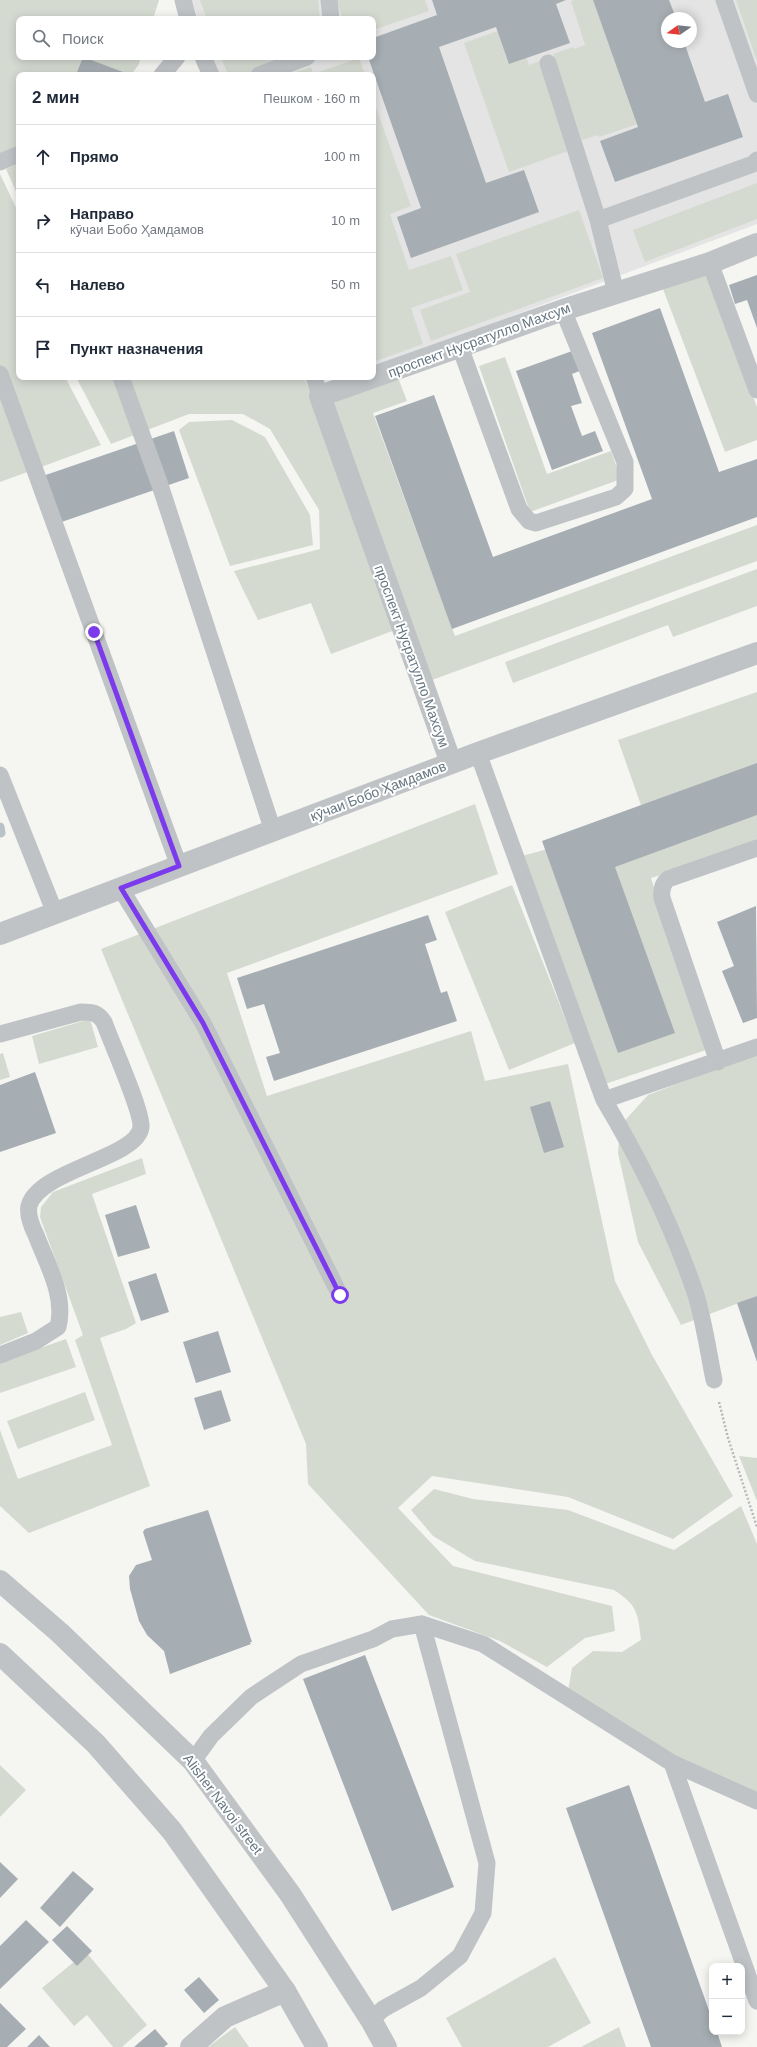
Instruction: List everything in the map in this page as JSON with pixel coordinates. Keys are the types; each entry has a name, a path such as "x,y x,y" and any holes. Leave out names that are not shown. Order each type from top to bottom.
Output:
{"street":[{"name":"проспект Нусратулло Махсум","path":"376,370 460,347 564,310 710,263 757,244"},
{"name":"проспект Нусратулло Махсум","path":"342,380 317,387 451,763"},
{"name":"кӯчаи Бобо Ҳамдамов","path":"0,934 451,763 757,653"},
{"name":"Alisher Navoi street","path":"0,1581 60,1632 193,1761 290,1894 371,2020 386,2047"},
{"path":"0,1654 96,1744 172,1831 285,1991 317,2047"},
{"path":"191,2047 225,2017 285,1991"}],"lane":[{"path":"183,0 187,16"},
{"path":"329,0 331,16"},
{"path":"724,0 757,94"},
{"path":"164,72 174,60"},
{"path":"204,60 210,72"},
{"path":"268,72 300,60"},
{"path":"548,63 598,220 616,293"},
{"path":"0,162 16,155"},
{"path":"598,220 753,164 757,160"},
{"path":"710,263 757,390"},
{"path":"460,347 519,509 523,516 536,523 616,497 625,489 625,462 564,310"},
{"path":"0,374 179,866"},
{"path":"122,380 160,485 273,831"},
{"path":"478,753 604,1100 632,1148 672,1233 695,1293 714,1380"},
{"path":"0,775 55,913"},
{"path":"718,1062 662,898 661,890 664,882 668,879 757,848"},
{"path":"121,888 203,1023 340,1295"},
{"path":"0,1034 81,1012 93,1012 104,1022 139,1115 141,1128 134,1141 36,1192 31,1199 28,1208 30,1222 58,1293 61,1315 58,1327 36,1341 0,1355"},
{"path":"604,1100 718,1062 757,1047"},
{"path":"371,2020 383,2009 421,1988 460,1956 483,1913 488,1863 422,1624"},
{"path":"193,1761 211,1736 251,1697 301,1664 373,1639 392,1629 422,1624 483,1644 672,1763 757,1801"},
{"path":"672,1763 757,2002"}],"path":[{"path":"714,1380 728,1438 757,1527"}],"shaded area":[{"path":"0,0 159,0 154,16 16,16 16,60 140,60 133,72 16,72 16,146 0,153"},
{"path":"189,0 757,0 757,224 376,367 376,72 215,72 211,60 376,60 376,16 195,16"},
{"path":"200,0 318,0 320,16 206,16"},
{"path":"336,0 425,0 429,11 376,29 376,16 342,16"},
{"path":"609,0 649,120 599,137 598,135 582,140 553,54 573,47 574,49 585,45 571,1"},
{"path":"736,0 757,0 757,61"},
{"path":"515,25 529,65 540,61 571,150 509,172 464,43"},
{"path":"222,60 280,60 259,72 227,72"},
{"path":"353,60 360,60 364,72 319,72"},
{"path":"311,67 312,72 296,72"},
{"path":"376,107 411,206 390,214 409,270 451,256 463,290 411,308 423,344 376,361"},
{"path":"16,164 16,191 6,169"},
{"path":"0,174 16,208 16,380 67,380 101,445 0,482"},
{"path":"757,183 757,219 645,262 633,230"},
{"path":"579,210 603,278 431,341 420,310 470,292 456,254"},
{"path":"705,273 757,407 757,440 725,452 663,289"},
{"path":"505,357 547,474 611,451 621,479 530,512 479,366"},
{"path":"397,375 407,401 373,413 455,636 757,525 757,561 432,680 329,400"},
{"path":"78,380 305,380 403,627 331,654 311,603 258,620 234,571 320,549 319,510 270,429 243,414 189,414 111,444"},
{"path":"232,420 265,437 310,515 313,545 230,566 179,430 189,422"},
{"path":"757,569 757,606 673,637 668,625 513,683 505,662"},
{"path":"757,692 757,788 648,825 618,740"},
{"path":"475,804 498,874 227,973 267,1096 471,1031 485,1081 568,1064 615,1281 652,1355 733,1496 673,1539 568,1497 432,1476 398,1508 453,1566 612,1606 615,1631 585,1638 547,1667 500,1641 429,1615 308,1484 306,1444 101,949"},
{"path":"757,813 757,845 651,878 706,1050 602,1085 514,858 563,845"},
{"path":"512,885 575,1043 509,1070 445,912"},
{"path":"90,1019 98,1047 39,1064 32,1036"},
{"path":"3,1053 10,1077 0,1080 0,1054"},
{"path":"757,1053 757,1296 681,1325 638,1242 618,1153 620,1126 648,1095"},
{"path":"142,1158 146,1174 92,1194 136,1323 126,1329 100,1338 150,1486 29,1533 0,1506 0,1430 18,1479 112,1445 75,1340 83,1335 40,1217 41,1207 53,1192"},
{"path":"21,1312 28,1333 0,1345 0,1317"},
{"path":"66,1339 76,1367 0,1393 0,1362"},
{"path":"85,1392 95,1420 18,1449 7,1421"},
{"path":"739,1456 757,1458 757,1501"},
{"path":"434,1489 473,1499 568,1510 674,1550 741,1506 757,1544 757,1796 675,1760 567,1697 572,1668 593,1651 622,1652 641,1640 639,1622 632,1605 622,1595 614,1590 475,1561 433,1536 411,1510"},
{"path":"0,1765 26,1790 0,1817"},
{"path":"86,1952 147,2025 122,2047 113,2047 87,2015 74,2026 42,1988"},
{"path":"555,1957 591,2023 548,2047 462,2047 446,2018"},
{"path":"235,2027 249,2047 208,2047"},
{"path":"619,2027 626,2047 581,2047"}],"building":[{"path":"432,0 566,0 556,4 570,43 509,64 496,27 439,47 486,183 524,170 539,212 411,258 397,217 421,208 376,80 376,72 373,72 369,60 376,60 376,37 437,15"},
{"path":"593,0 669,0 674,12 661,12 661,48 686,48 705,102 728,94 743,137 615,182 600,141 638,127"},
{"path":"82,60 91,60 123,72 77,72"},
{"path":"757,275 757,328 747,300 735,304 729,285"},
{"path":"660,308 719,472 757,459 757,517 452,629 375,416 434,395 493,557 652,499 592,333"},
{"path":"575,350 582,370 572,374 582,403 571,406 582,436 595,431 603,451 552,470 516,371"},
{"path":"174,431 189,478 50,526 34,479"},
{"path":"757,763 757,815 615,867 675,1033 618,1053 542,841"},
{"path":"756,906 757,1018 743,1023 722,971 734,966 717,922"},
{"path":"428,915 437,940 425,944 441,993 447,991 457,1021 274,1081 266,1057 280,1053 264,1004 247,1009 237,978"},
{"path":"35,1072 56,1133 0,1152 0,1085"},
{"path":"550,1101 564,1147 544,1153 530,1107"},
{"path":"136,1205 150,1248 118,1257 105,1215"},
{"path":"156,1273 169,1312 141,1321 128,1282"},
{"path":"757,1296 757,1362 737,1303"},
{"path":"218,1331 231,1372 196,1383 183,1342"},
{"path":"221,1390 231,1421 204,1430 194,1398"},
{"path":"208,1510 252,1642 250,1642 251,1644 170,1674 164,1651 147,1635 139,1621 130,1589 129,1576 136,1565 152,1560 143,1532 145,1529"},
{"path":"365,1655 454,1887 392,1911 303,1679"},
{"path":"629,1785 709,2011 709,2035 718,2035 722,2047 651,2047 566,1808"},
{"path":"0,1862 18,1879 0,1898"},
{"path":"73,1871 94,1889 60,1927 40,1908"},
{"path":"26,1920 49,1942 0,1989 0,1946"},
{"path":"67,1926 92,1951 77,1966 52,1940"},
{"path":"199,1977 219,2000 204,2013 184,1990"},
{"path":"0,2003 26,2029 7,2047 0,2047"},
{"path":"155,2029 168,2044 164,2047 134,2047"},
{"path":"39,2035 50,2047 27,2047"}],"waterway":[{"path":"0,827 1,833"}],"route":[{"path":"94,632 179,866 121,888 203,1023 340,1295"}]}
